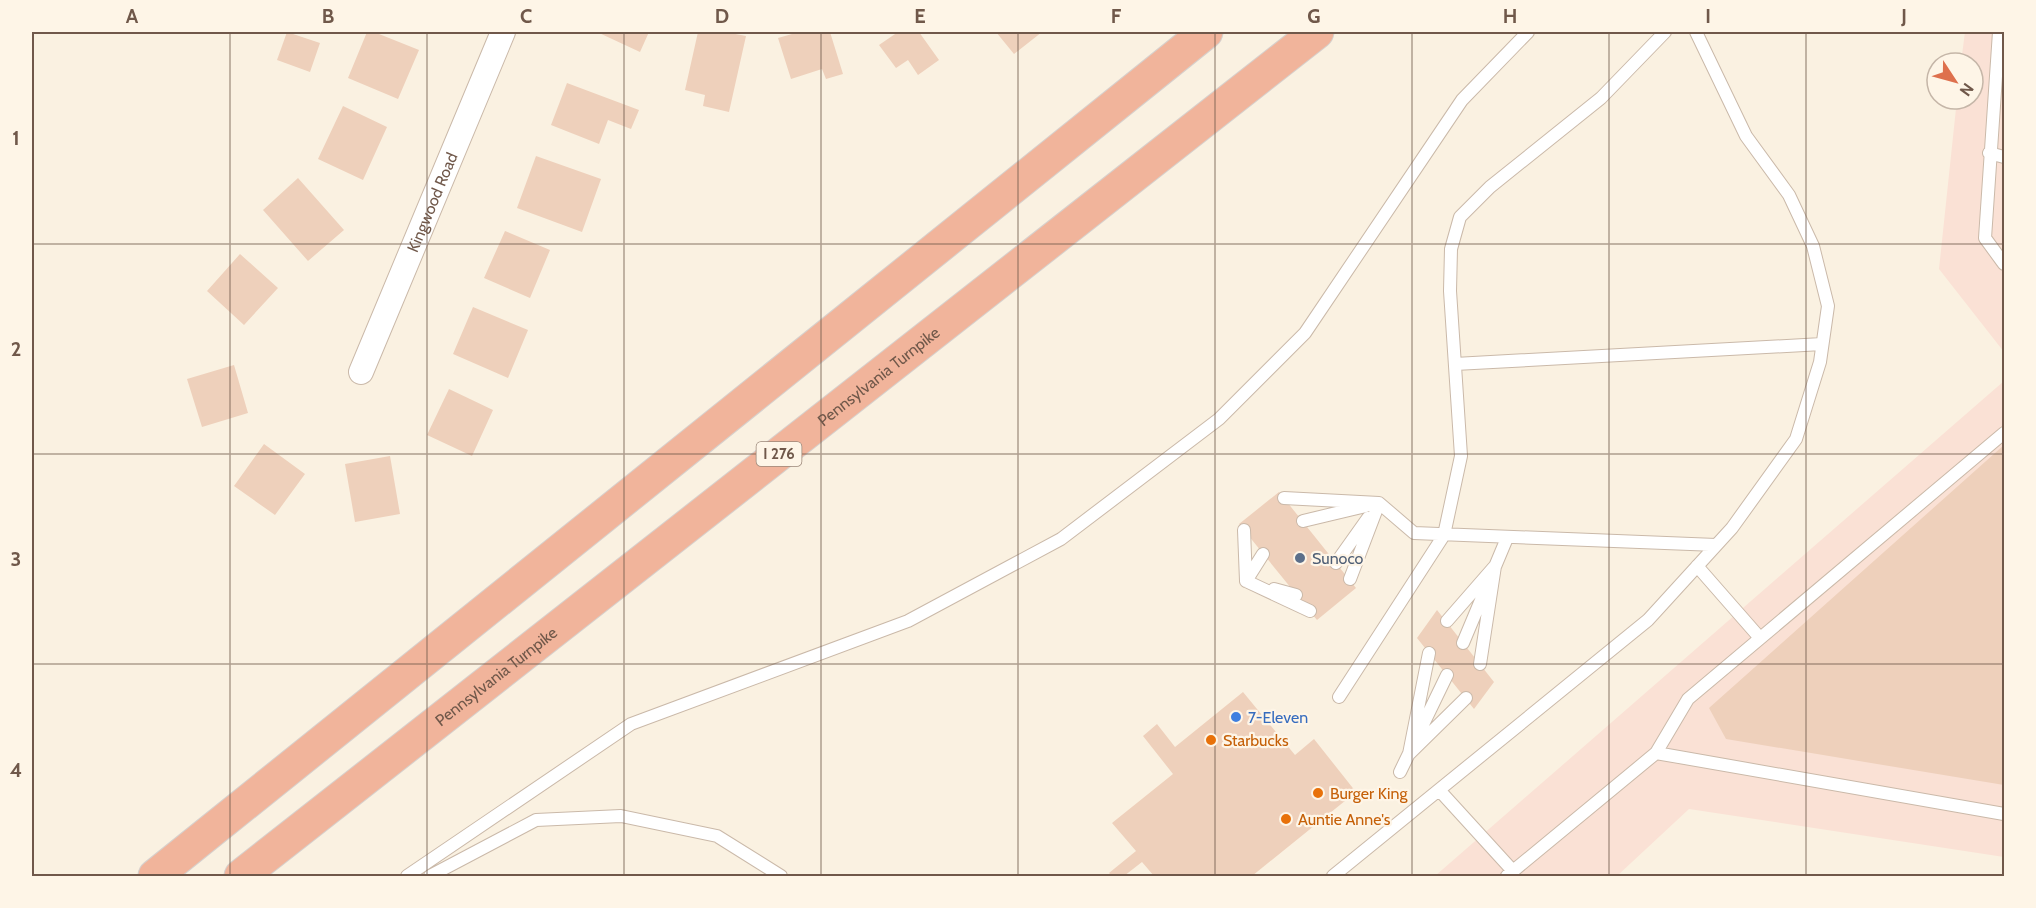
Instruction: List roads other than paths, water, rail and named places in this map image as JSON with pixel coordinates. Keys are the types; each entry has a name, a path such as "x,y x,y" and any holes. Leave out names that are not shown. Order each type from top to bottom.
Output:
{"highway":[{"path":"155,876 1206,32"},
{"name":"Pennsylvania Turnpike","path":"241,876 1317,32"}],"street":[{"name":"Kingwood Road","path":"361,372 503,32"}],"lane":[{"path":"407,876 631,724 908,621 1061,539 1218,419 1305,333 1462,100 1528,32"},
{"path":"1340,696 1444,535 1461,456 1450,291 1451,249 1460,217 1490,187 1601,98 1665,32"},
{"path":"1333,876 1648,620 1732,528 1796,439 1820,362 1828,306 1813,246 1789,195 1746,136 1696,32"},
{"path":"1999,32 1985,238 2004,264"},
{"path":"1989,153 2004,157"},
{"path":"1455,364 1822,344"},
{"path":"1440,791 1510,874 1656,753 1688,699 2004,433"},
{"path":"1284,498 1379,503 1414,533 1716,545"},
{"path":"1303,521 1379,503"},
{"path":"1336,563 1379,503"},
{"path":"1350,579 1379,503"},
{"path":"1244,530 1246,581"},
{"path":"1463,643 1508,537"},
{"path":"1246,581 1263,554"},
{"path":"1697,566 1760,638"},
{"path":"1447,621 1495,567"},
{"path":"1480,664 1495,567"},
{"path":"1246,581 1296,595"},
{"path":"1246,581 1310,611"},
{"path":"1409,754 1430,654"},
{"path":"1401,772 1447,675"},
{"path":"1409,754 1466,698"},
{"path":"1656,753 2004,814"},
{"path":"430,876 536,820 621,816 717,836 781,876"}],"place":[{"name":"Sunoco","path":"1300,558"},
{"name":"7-Eleven","path":"1236,717"},
{"name":"Starbucks","path":"1211,740"},
{"name":"Burger King","path":"1318,793"},
{"name":"Auntie Anne's","path":"1286,819"}]}
